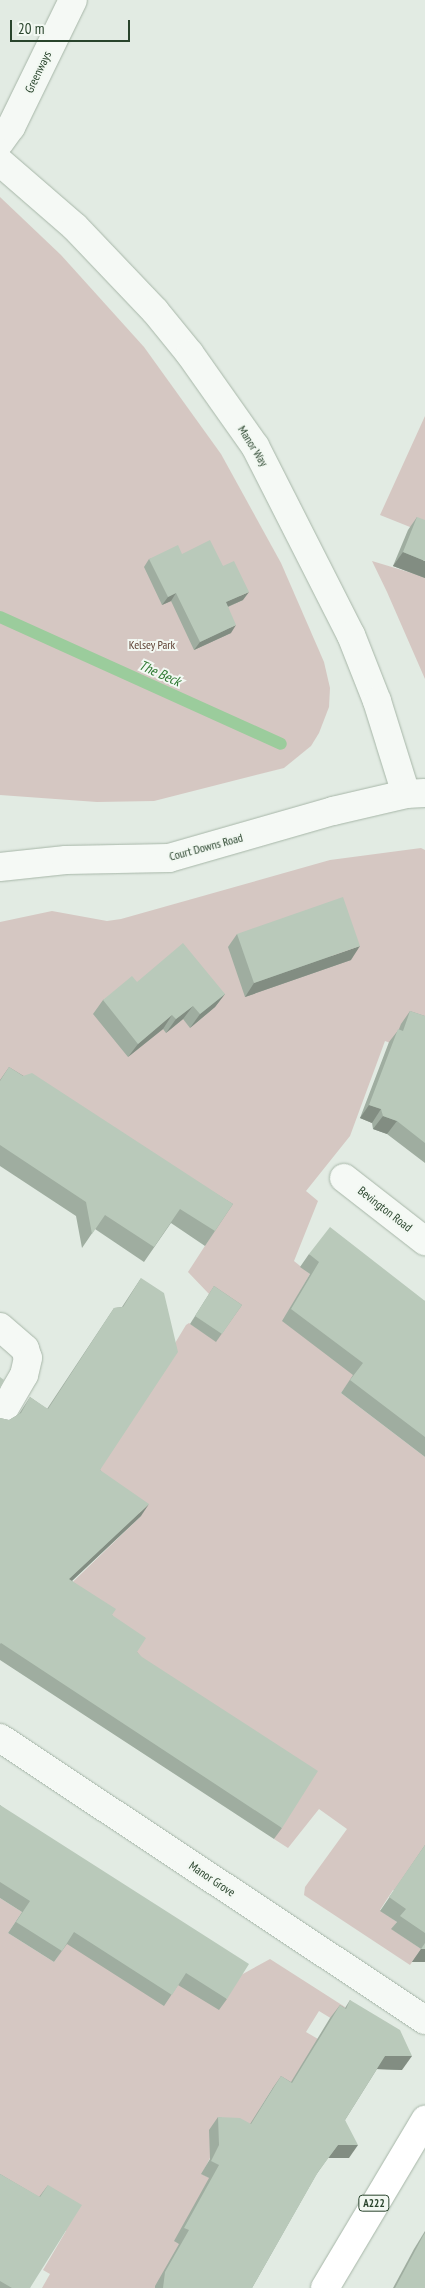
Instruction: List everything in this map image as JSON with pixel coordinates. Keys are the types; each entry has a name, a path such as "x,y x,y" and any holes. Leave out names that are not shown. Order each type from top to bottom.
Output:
{"main road":[{"name":"A222","path":"325,2288 425,2120"}],"street":[{"name":"Greenways","path":"0,142 11,127 73,0"},
{"name":"Manor Way","path":"0,162 75,227 155,312 190,354 255,446 358,651 416,794"},
{"name":"Court Downs Road","path":"0,867 66,860 169,858 305,818 416,794"},
{"name":"Bevington Road","path":"344,1178 425,1241"},
{"path":"0,1327 25,1349 28,1358 24,1375 0,1416"},
{"name":"Manor Grove","path":"0,1738 425,2020"}],"green space":[{"name":"Kelsey Park","path":"0,197 61,255 144,347 221,454 281,563 324,662 330,688 329,707 319,733 311,746 284,768 154,801 97,802 0,795"},
{"path":"425,416 425,533 380,515"},
{"path":"372,561 425,577 425,679 387,592"},
{"path":"421,848 425,850 425,1033 393,1044 385,1041 350,1136 306,1191 318,1201 294,1261 310,1274 283,1321 354,1375 341,1393 425,1457 425,1847 405,1897 393,1890 380,1910 397,1922 392,1929 421,1949 410,1965 304,1895 305,1887 347,1829 319,1809 288,1848 274,1839 309,1783 21,1632 141,1516 91,1482 186,1325 189,1323 216,1341 209,1294 188,1272 223,1218 0,1082 0,922 52,911 107,921 121,919 330,860"},
{"path":"0,1898 22,1912 8,1933 54,1962 79,1925 200,1950 241,1975 270,1959 345,2007 337,2022 319,2011 306,2032 318,2039 283,2096 272,2089 259,2110 276,2121 213,2152 202,2174 244,2197 215,2263 174,2288 42,2288 50,2274 43,2270 66,2231 0,2193"}],"building":[{"path":"417,517 425,520 425,561 403,552"},
{"path":"210,540 223,566 234,561 249,592 226,602 236,625 200,642 176,593 168,597 149,559 178,545 182,554"},
{"path":"343,897 360,946 254,983 237,934"},
{"path":"183,943 225,994 200,1014 193,1006 176,1019 172,1015 138,1044 103,1000 132,976 137,982"},
{"path":"410,1011 425,1016 425,1143 397,1121 383,1116 381,1109 369,1105 398,1029 403,1031"},
{"path":"9,1067 23,1076 32,1073 233,1204 215,1231 180,1209 154,1247 105,1215 92,1234 86,1202 0,1145 0,1081"},
{"path":"330,1227 425,1301 425,1437 350,1380 363,1363 291,1309 319,1262 309,1254"},
{"path":"141,1278 164,1293 178,1352 100,1470 149,1504 69,1579 116,1609 112,1615 146,1638 137,1652 142,1657 318,1771 282,1828 0,1644 0,1418 9,1420 21,1413 30,1397 48,1409 114,1308 123,1307"},
{"path":"214,1286 242,1305 222,1334 195,1316"},
{"path":"0,1377 4,1380 0,1389"},
{"path":"0,1805 249,1964 227,1999 186,1973 172,1995 74,1932 62,1951 16,1922 30,1901 0,1882"},
{"path":"425,1845 425,1933 400,1916 406,1909 389,1897"},
{"path":"350,2000 400,2030 412,2056 385,2056 345,2120 358,2145 338,2145 318,2172 252,2288 163,2288 165,2272 189,2230 184,2228 219,2165 211,2161 219,2145 218,2117 240,2118 251,2124 281,2076 292,2083 340,2005 346,2009"},
{"path":"0,2174 40,2197 48,2185 82,2205 30,2288 12,2288 0,2281"},
{"path":"425,2233 425,2288 395,2288 423,2236"}],"waterway":[{"name":"The Beck","path":"0,617 281,744"}]}
